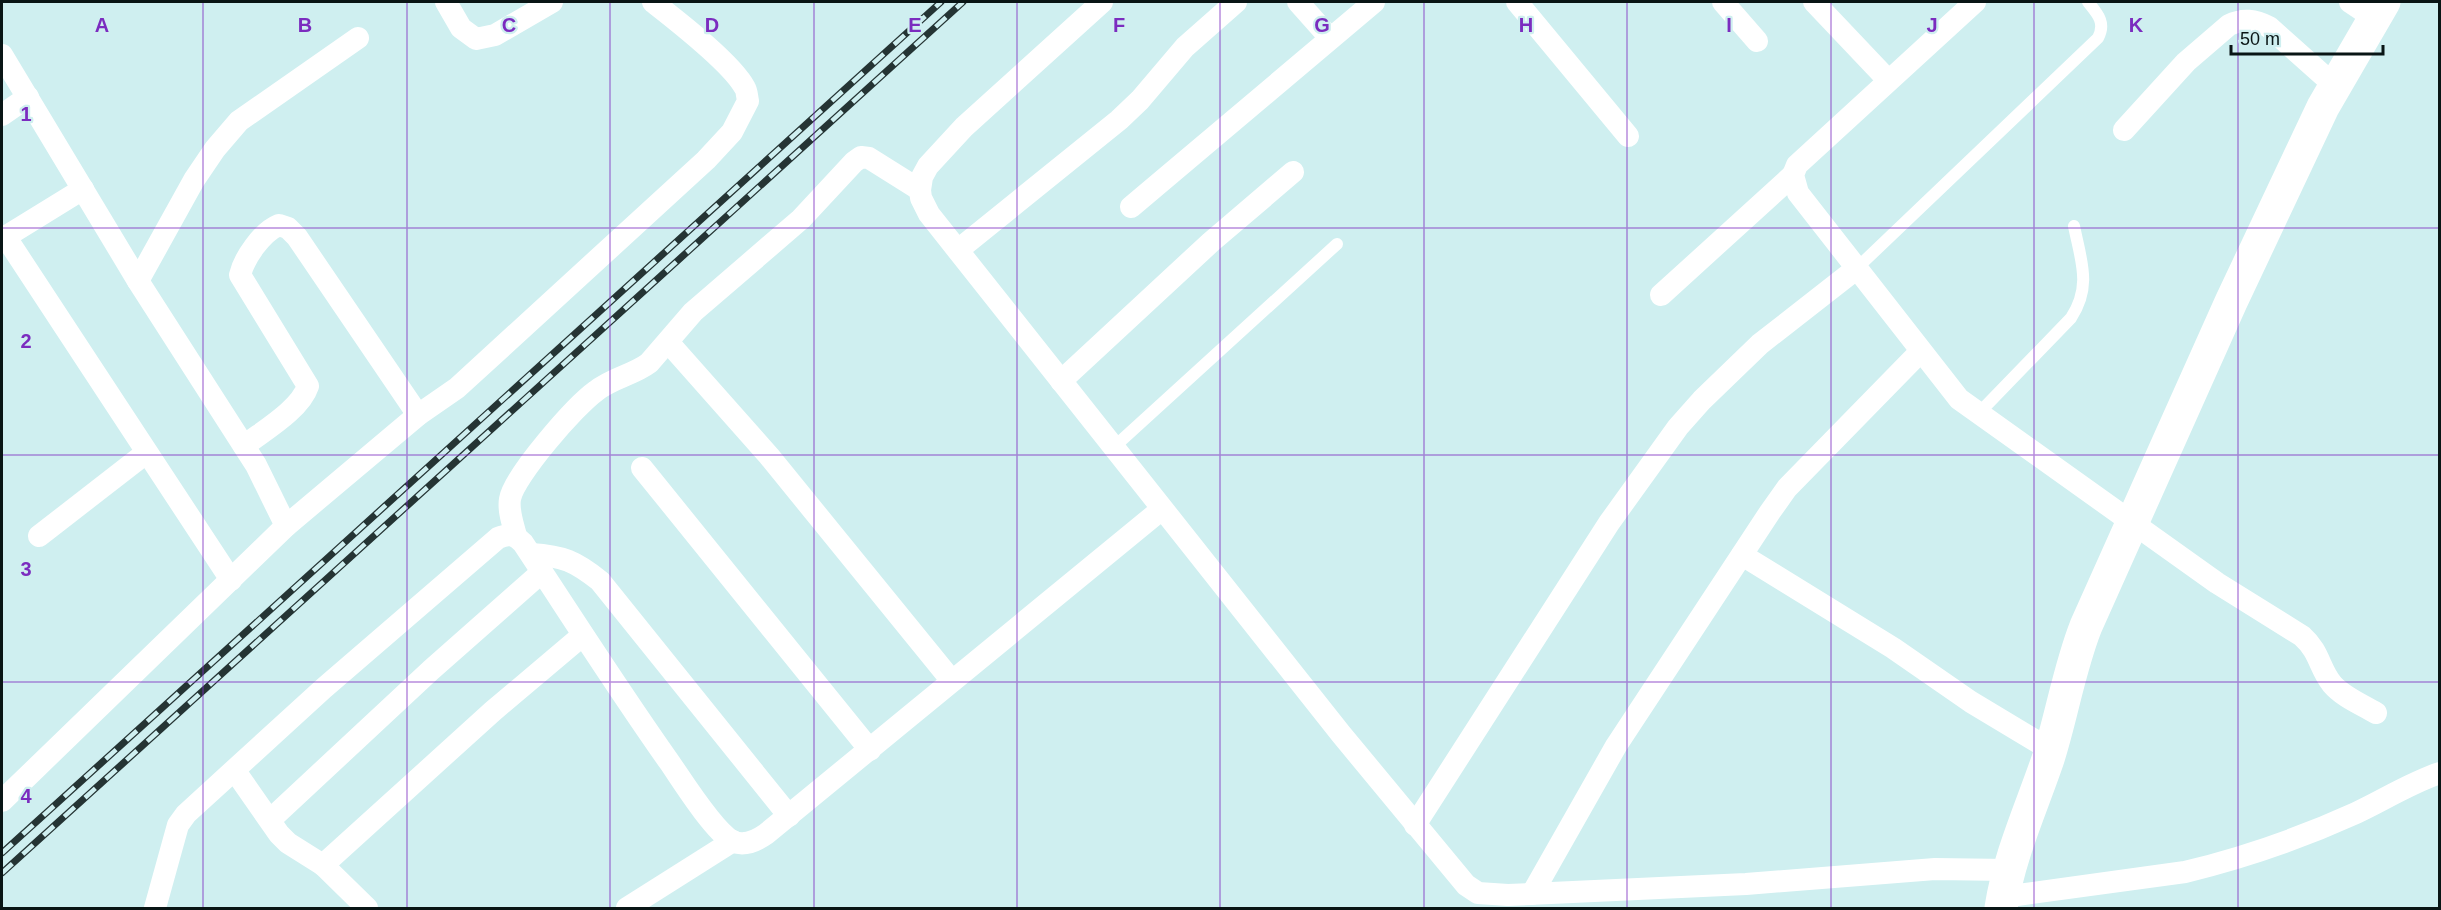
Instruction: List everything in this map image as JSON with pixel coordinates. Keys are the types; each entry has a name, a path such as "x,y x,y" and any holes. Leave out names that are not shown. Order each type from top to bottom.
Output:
{"street":[{"path":"447,2 461,28 476,39 495,35 552,2"},
{"path":"2,801 286,526 418,415 457,388 623,238 706,160 732,132 748,101 745,88 732,71 653,2"},
{"path":"1102,2 964,128 928,166 922,177 921,198 929,214 1060,381 1415,825 1466,885 1478,893 1489,896 1722,886 1935,869 2004,892 2185,872 2291,841 2439,773"},
{"path":"958,250 1113,126 1140,100 1185,47 1236,2"},
{"path":"1298,2 1329,38"},
{"path":"1131,207 1374,2"},
{"path":"1517,2 1628,136"},
{"path":"1723,2 1757,41"},
{"path":"1814,2 1888,80"},
{"path":"1661,295 1793,175 1797,165 1815,146 1968,4"},
{"path":"2004,892 2051,750 2078,646 2226,312 2369,7"},
{"path":"2124,130 2186,62 2237,21 2259,22 2269,27 2334,85"},
{"path":"138,281 194,180 238,121 358,38"},
{"path":"2,55 138,281 256,465 286,526"},
{"path":"2,115 28,97"},
{"path":"920,190 877,162 861,157 840,175 801,219 693,312 668,342 640,369 595,391 564,423 513,486 509,506 516,536 696,801 733,841 744,844 755,841 870,750 1162,509"},
{"path":"1060,381 1211,242 1293,172"},
{"path":"1793,175 1798,193 1959,399 2217,583 2302,636 2313,646 2331,683 2342,693 2376,713"},
{"path":"83,189 4,237 231,580"},
{"path":"244,446 297,405 308,386 240,275 243,264 270,228 279,225 288,228 297,237 418,415"},
{"path":"1415,825 1609,523 1678,427 1702,400 1760,344 1856,269"},
{"path":"668,342 769,456 952,681"},
{"path":"1532,894 1616,746 1787,488 1920,352"},
{"path":"39,536 146,453"},
{"path":"642,468 870,750"},
{"path":"154,909 178,825 186,814 324,688 444,583 498,538 507,534 516,536"},
{"path":"270,820 430,670 536,563 554,555 578,564 600,581 789,816"},
{"path":"1742,555 1893,648 1971,702 2051,750"},
{"path":"323,865 493,711 583,635"},
{"path":"235,771 288,843 323,865 367,909"},
{"path":"627,909 733,841"}],"lane":[{"path":"1856,269 2098,38 2103,30 2102,22 2088,2"},
{"path":"1978,414 2071,318 2077,309 2083,293 2085,274 2074,226"},
{"path":"1113,448 1337,244"}],"railway":[{"path":"2,853 941,2"},
{"path":"2,873 963,2"}]}
